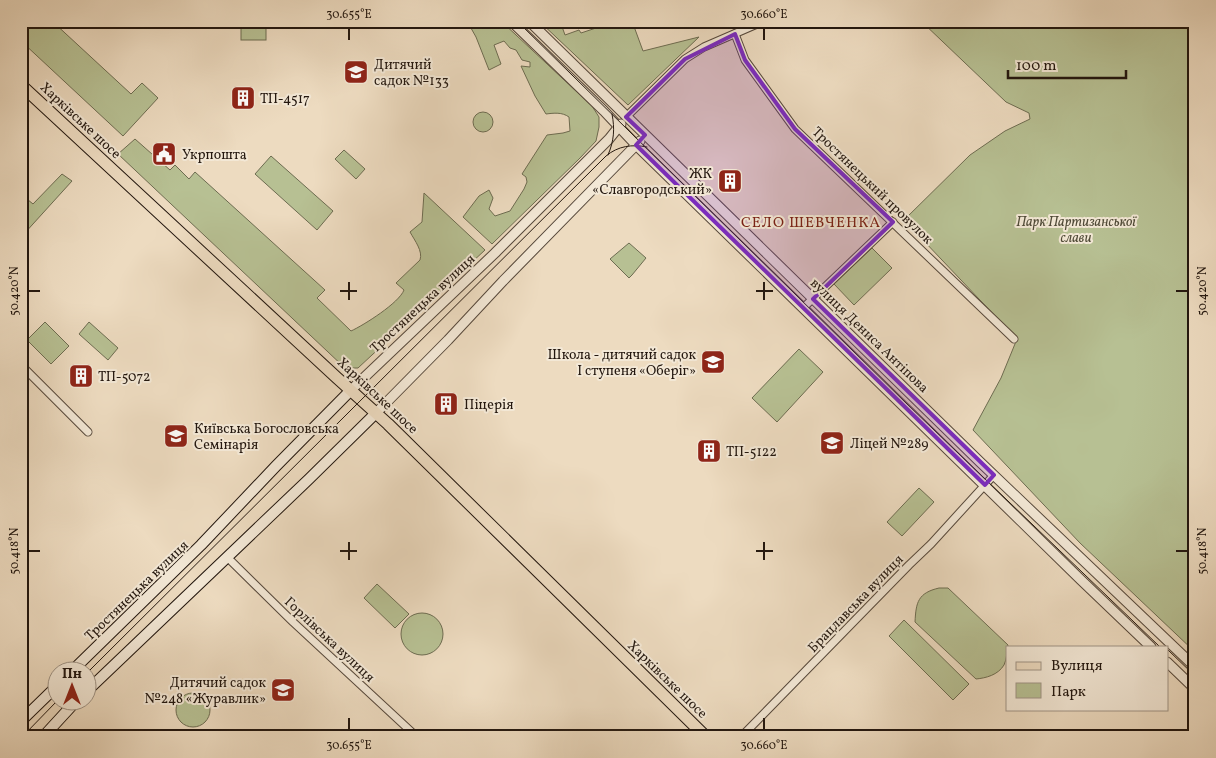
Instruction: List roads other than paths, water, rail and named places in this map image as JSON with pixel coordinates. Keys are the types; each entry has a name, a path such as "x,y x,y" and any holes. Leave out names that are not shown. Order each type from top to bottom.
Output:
{"main road":[{"name":"Харківське шосе","path":"21,85 430,464 706,737"},
{"name":"Тростянецька вулиця","path":"83,660 201,545 351,390"},
{"path":"98,680 376,413"},
{"path":"21,721 48,695"},
{"path":"43,737 68,710"}],"street":[{"name":"вулиця Дениса Антіпова","path":"511,21 1150,646"},
{"name":"вулиця Дениса Антіпова","path":"529,21 994,475 1195,667"},
{"name":"Тростянецька вулиця","path":"351,390 495,253 608,140 626,117 686,59 704,47 764,21"},
{"name":"Тростянецький провулок","path":"735,34 745,60 795,129 1014,339"},
{"path":"376,413 645,135"},
{"path":"803,308 893,222"},
{"path":"21,365 88,432"},
{"name":"Брацлавська вулиця","path":"741,737 931,544 994,475"},
{"name":"Горлівська вулиця","path":"227,557 293,622 417,737"},
{"path":"1168,663 1195,689"}],"tram line":[{"path":"517,21 907,404 1159,646"},
{"path":"608,155 613,135 612,114"},
{"path":"98,662 606,156 615,150 625,147 647,147"},
{"path":"1168,650 1195,676"},
{"path":"22,737 48,710"}],"place":[{"name":"Дитячий садок №133","path":"356,72"},
{"name":"ТП-4517","path":"243,98"},
{"name":"Укрпошта","path":"164,154"},
{"name":"ЖК «Славгородський»","path":"730,181"},
{"name":"Школа - дитячий садок І ступеня «Оберіг»","path":"713,362"},
{"name":"ТП-5072","path":"81,376"},
{"name":"Піцерія","path":"446,404"},
{"name":"Київська Богословська Семінарія","path":"176,436"},
{"name":"Ліцей №289","path":"832,443"},
{"name":"ТП-5122","path":"709,451"},
{"name":"Дитячий садок №248 «Журавлик»","path":"283,690"}],"district":[{"name":"СЕЛО ШЕВЧЕНКА","path":"811,222"}],"park label":[{"name":"Парк Партизанської слави","path":"1076,230"}]}
